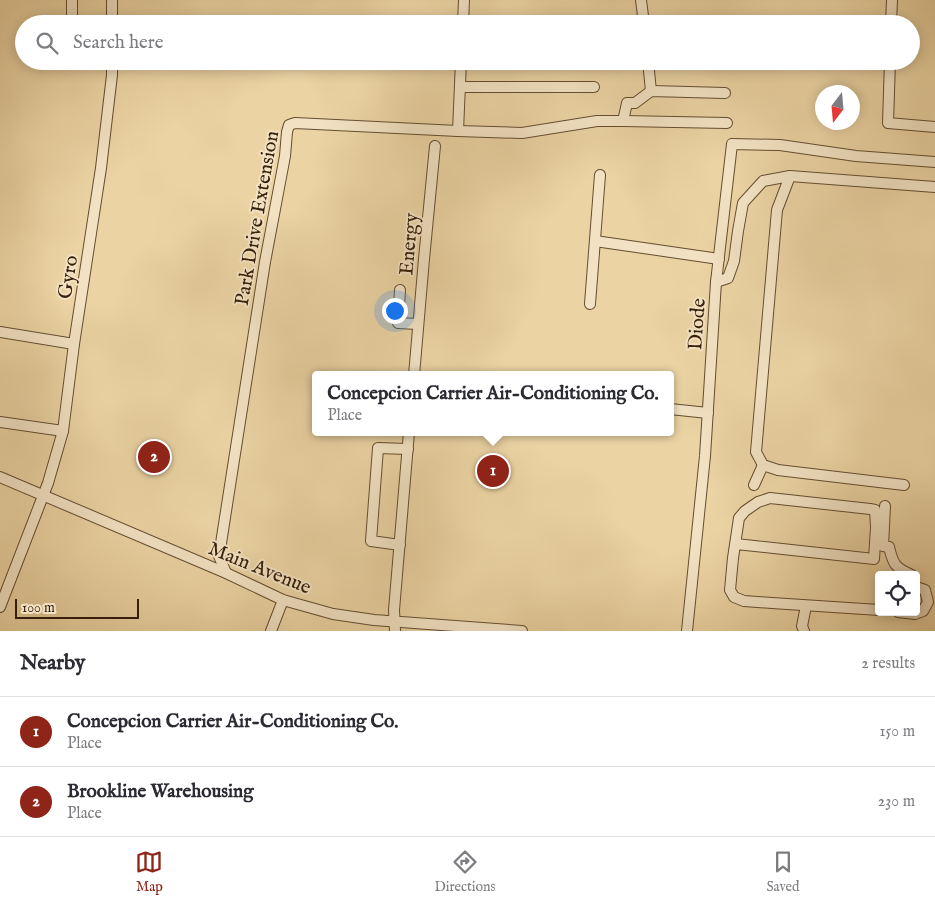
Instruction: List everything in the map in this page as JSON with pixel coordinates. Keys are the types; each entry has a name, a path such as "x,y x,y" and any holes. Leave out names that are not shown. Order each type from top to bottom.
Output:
{"street":[{"path":"72,0 72,15"},
{"path":"112,0 112,15"},
{"path":"463,15 464,0"},
{"path":"642,0 643,15"},
{"path":"891,15 892,0"},
{"name":"Gyro","path":"0,607 48,483 63,431 74,344 101,168 112,70"},
{"path":"458,132 461,70"},
{"path":"649,70 651,91"},
{"path":"890,70 888,123 935,127"},
{"path":"460,87 594,87"},
{"path":"623,121 627,102 634,103 651,91 724,93"},
{"name":"Park Drive Extension","path":"226,573 219,556 265,262 289,125 295,123 458,132 522,133 597,121 727,123"},
{"name":"Diode","path":"687,631 705,456 716,282 732,144 780,145 856,156 935,162"},
{"name":"Energy","path":"414,371 435,146"},
{"path":"590,304 600,175"},
{"path":"716,282 728,278 734,261 743,203 763,181 790,176 935,187"},
{"path":"790,176 777,210 756,452 763,465 778,470 904,485"},
{"path":"595,241 719,259"},
{"path":"400,290 398,323 418,324"},
{"path":"0,332 74,344"},
{"path":"674,409 708,413"},
{"path":"0,422 63,431"},
{"path":"395,627 394,610 409,436"},
{"path":"400,545 371,541 378,448 408,449"},
{"path":"754,486 763,465"},
{"name":"Main Avenue","path":"0,477 226,573 283,600 332,614 395,627 522,631"},
{"path":"736,544 874,559 876,542 875,510 770,498 758,502 739,518 730,590 734,597 744,601 875,610"},
{"path":"885,506 883,546 889,547 892,561 902,571"},
{"path":"920,588 925,590 928,602 923,611 920,612"},
{"path":"271,631 283,600"},
{"path":"804,631 802,626 806,606"}],"place":[{"name":"Brookline Warehousing","path":"154,457"},
{"name":"Concepcion Carrier Air-Conditioning Co.","path":"493,471"}]}
